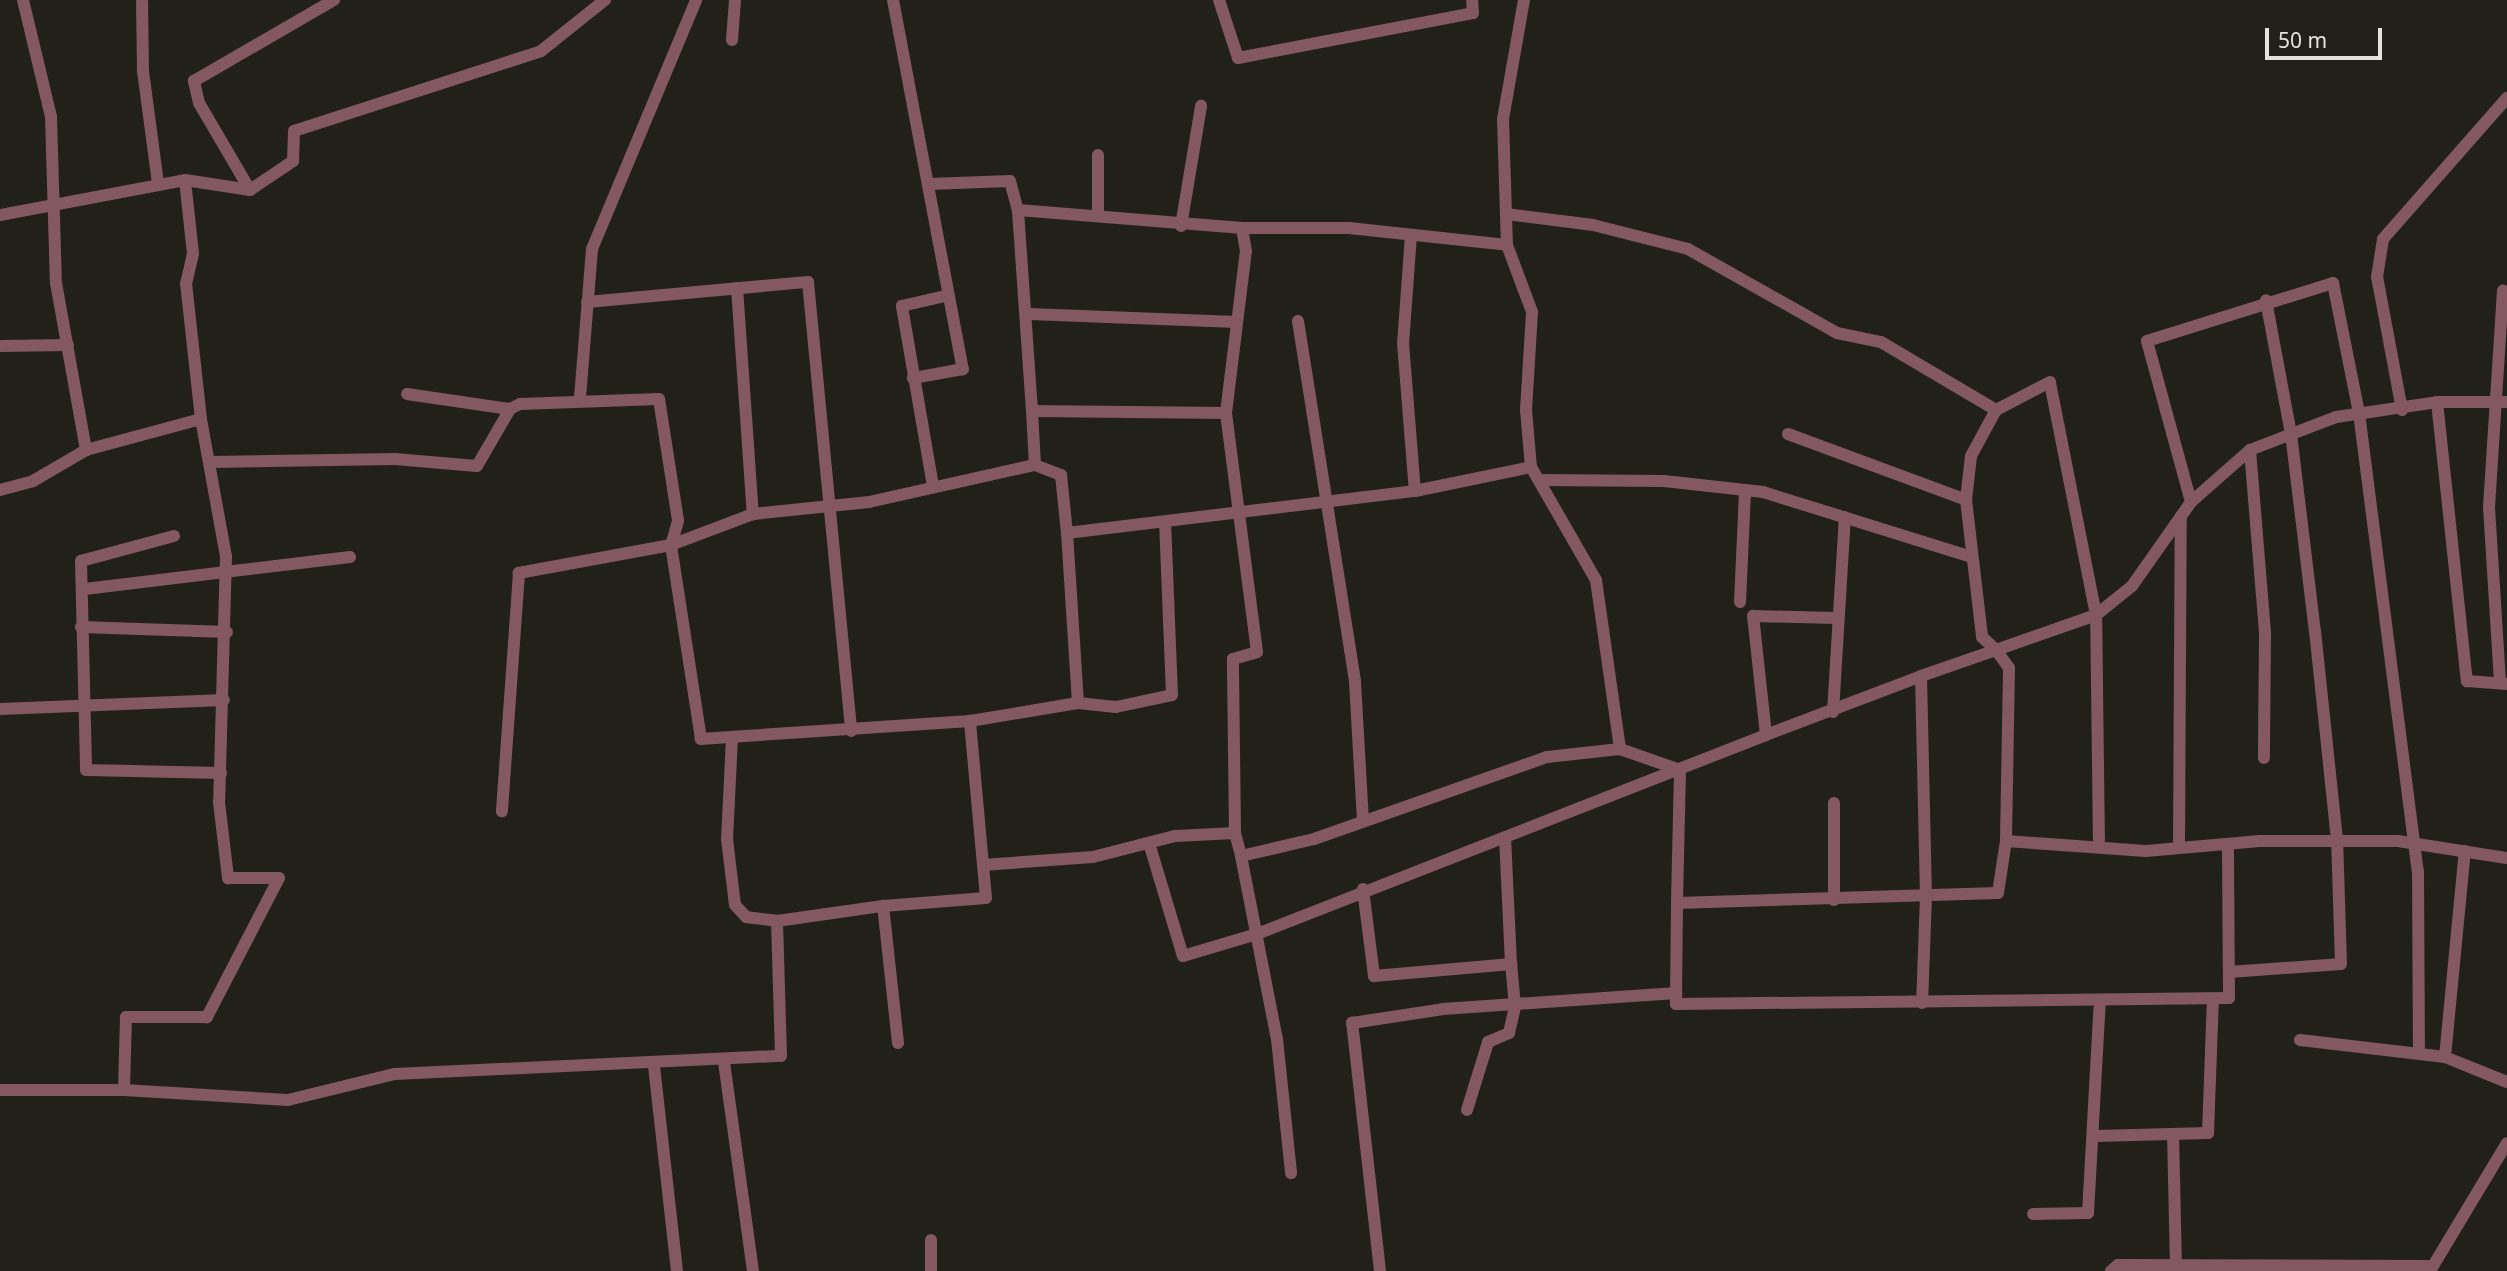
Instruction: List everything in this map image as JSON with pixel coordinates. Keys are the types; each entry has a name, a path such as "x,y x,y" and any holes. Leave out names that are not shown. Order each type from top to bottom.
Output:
{"street":[{"path":"23,0 51,117 56,283 86,450"},
{"path":"142,0 143,71 158,184"},
{"path":"250,190 199,103 194,81 334,0"},
{"path":"0,215 54,202 185,180 250,190 293,162 294,131 541,51 605,0"},
{"path":"580,398 592,249 696,0"},
{"path":"732,40 735,0"},
{"path":"893,0 929,184 945,296 963,369 913,378"},
{"path":"1219,0 1238,58 1473,13 1472,0"},
{"path":"1524,0 1503,120 1507,244 1532,312 1526,410 1531,467 1596,580 1620,749"},
{"path":"2402,410 2377,277 2383,239 2507,99"},
{"path":"1181,226 1201,106"},
{"path":"1098,155 1098,214"},
{"path":"124,1090 125,1017 207,1017 279,878 228,878 221,773 227,573 211,462 201,419 186,284 193,254 185,180"},
{"path":"929,184 1010,181 1018,210 1029,314 1035,465"},
{"path":"1018,210 1098,214 1181,226 1411,235 1507,244"},
{"path":"1506,214 1592,225 1688,249 1837,333 1881,342 1996,410"},
{"path":"1241,228 1246,251 1226,413 1256,652 1233,659 1235,832 1257,934 1291,1173"},
{"path":"1411,235 1403,343 1415,491"},
{"path":"587,302 808,282 851,731"},
{"path":"2191,502 2147,341 2266,300 2333,283 2359,413 2410,843 2418,871 2419,1053"},
{"path":"737,289 753,514"},
{"path":"2437,402 2467,681 2504,683 2488,508 2501,402 2503,290"},
{"path":"933,486 902,306 945,296"},
{"path":"2229,972 2342,964 2337,840 2291,435 2266,300"},
{"path":"1029,314 1237,322"},
{"path":"1298,321 1322,503 1355,682 1363,820"},
{"path":"0,346 68,345"},
{"path":"1677,903 1998,893 2006,841 2012,707 2009,668 1982,637 1969,556 1966,500 1971,456 1996,410 2050,382 2096,615 2099,847"},
{"path":"407,394 510,409 580,398 659,399 678,521 671,545 701,739 970,721 1078,703 1116,707 1172,695 1165,522"},
{"path":"1149,843 1182,957 1257,934 1363,889 1833,712 1920,676 2096,615 2132,586 2191,502 2250,450 2359,413 2402,410 2437,402 2501,402"},
{"path":"211,462 395,459 477,466 510,409"},
{"path":"1032,411 1226,413"},
{"path":"0,490 33,481 86,450 201,419"},
{"path":"1788,433 1966,500"},
{"path":"2250,450 2265,634 2264,758"},
{"path":"502,811 519,573 671,545 753,514 828,507 1035,465 1061,475 1078,703"},
{"path":"1067,533 1415,491 1531,467"},
{"path":"1539,480 1664,481 1745,490 1845,517 1969,556"},
{"path":"1740,602 1745,490"},
{"path":"2179,848 2181,516"},
{"path":"1833,712 1835,618 1845,517"},
{"path":"174,536 81,561 85,589 81,627 86,770 221,773"},
{"path":"85,589 350,557"},
{"path":"1766,735 1753,616 1835,618"},
{"path":"81,627 227,632"},
{"path":"1920,676 1926,896 1922,1003"},
{"path":"0,709 84,708 224,700"},
{"path":"732,738 727,839 735,905 746,917 777,922 883,906 986,898 970,721"},
{"path":"1241,856 1363,820 1547,757 1620,749 1680,770"},
{"path":"1680,770 1676,1004 2229,998 2228,844"},
{"path":"1834,803 1834,900"},
{"path":"983,865 1093,858 1149,843 1235,832"},
{"path":"1467,1110 1488,1042 1509,1033 1515,1006 1505,837"},
{"path":"2006,841 2099,847 2179,848 2337,840 2410,843 2507,858"},
{"path":"2445,1057 2465,851"},
{"path":"1363,889 1374,976 1511,964"},
{"path":"883,906 898,1043"},
{"path":"0,1090 124,1090 288,1100 395,1074 654,1066 781,1056 777,922"},
{"path":"1380,1271 1352,1023 1676,992"},
{"path":"2097,1136 2208,1133 2213,999"},
{"path":"2033,1214 2088,1213 2097,1136 2100,1000"},
{"path":"2300,1040 2445,1057 2507,1082"},
{"path":"724,1062 753,1271"},
{"path":"654,1066 677,1271"},
{"path":"2173,1134 2176,1265"},
{"path":"2111,1271 2118,1265 2431,1268 2507,1143"},
{"path":"931,1240 931,1271"}]}
